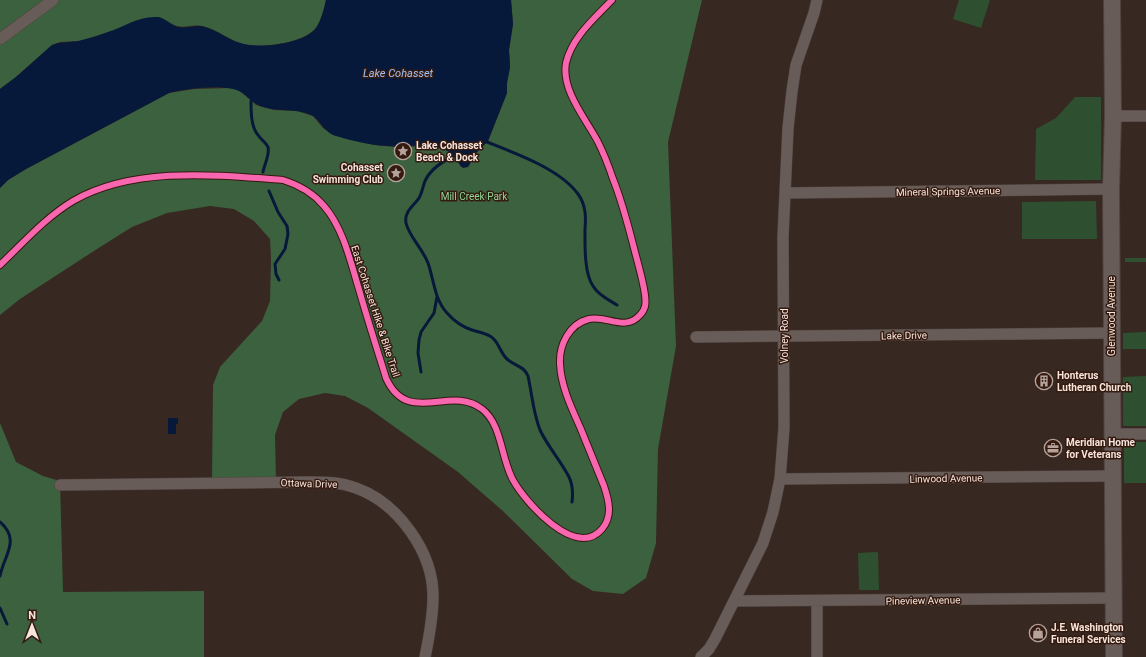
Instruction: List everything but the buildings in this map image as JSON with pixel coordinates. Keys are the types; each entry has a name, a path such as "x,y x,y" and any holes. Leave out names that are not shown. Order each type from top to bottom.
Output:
{"main road":[{"name":"Glenwood Avenue","path":"1112,0 1111,333 1114,657"}],"street":[{"path":"0,39 53,0"},
{"name":"Volney Road","path":"701,657 709,648 763,543 773,512 780,479 784,428 783,237 788,133 796,65 817,0"},
{"path":"1112,116 1146,116"},
{"name":"Mineral Springs Avenue","path":"785,193 1111,189"},
{"name":"Lake Drive","path":"696,337 1111,333"},
{"path":"1112,434 1146,434"},
{"name":"Linwood Avenue","path":"780,479 1112,476"},
{"name":"Ottawa Drive","path":"60,485 308,482 338,484 367,492 394,512 408,527 424,554 430,574 434,596 425,657"},
{"name":"Pineview Avenue","path":"734,601 1113,598"},
{"path":"817,601 817,657"}],"green space":[{"path":"0,0 326,0 321,19 315,29 301,38 281,44 259,46 242,44 206,27 181,27 171,24 165,20 109,32 80,41 60,42 52,45 0,89"},
{"name":"Mill Creek Park","path":"511,0 702,0 668,142 676,346 658,449 656,543 646,578 623,594 593,591 572,579 504,512 458,472 368,408 345,396 325,393 299,399 283,412 275,435 276,482 212,483 213,385 220,367 262,321 270,301 270,239 254,221 234,209 210,206 167,213 132,227 20,299 0,315 0,188 8,180 26,169 169,93 194,89 231,88 239,90 256,105 274,110 297,111 313,116 323,128 334,135 374,145 397,147 432,146 449,151 454,155 461,167 468,167 477,152 488,141 507,93 510,62 509,50 513,24"},
{"path":"959,0 990,0 981,28 953,19"},
{"path":"1075,97 1101,97 1101,180 1035,180 1036,129 1056,118"},
{"path":"1096,201 1097,239 1022,239 1022,202"},
{"path":"1125,258 1146,258 1146,262 1125,262"},
{"path":"1146,332 1146,349 1123,349 1123,333"},
{"path":"1146,376 1146,426 1123,426 1123,377"},
{"path":"0,423 16,462 43,476 60,481 63,592 204,591 204,657 0,657"},
{"path":"1124,442 1146,442 1146,483 1124,483"},
{"path":"878,552 879,590 859,590 858,553"}],"water":[{"name":"Lake Cohasset","path":"326,0 511,0 513,24 509,50 510,68 507,93 488,141 477,152 468,167 463,168 454,155 434,147 368,144 348,140 328,132 311,115 263,107 237,90 209,87 169,93 26,169 8,180 0,188 0,89 52,45 89,38 114,30 137,20 150,17 162,18 178,27 205,27 234,41 244,44 282,44 302,38 316,28 321,18"},
{"path":"168,418 178,418 178,424 176,424 176,434 168,434"}],"waterway":[{"path":"251,101 254,128 259,137 268,147 268,157 263,172"},
{"path":"487,142 549,169 570,185 578,194 583,202 585,211 586,259 590,280 598,292 617,305"},
{"path":"455,156 446,160 428,176 419,198 406,215 406,223 410,234 427,260 435,291 443,308 453,319 462,325 493,338 507,359 522,368 528,376 540,430 569,477 573,496 572,502"},
{"path":"269,191 278,212 287,226 288,234 285,249 275,264 276,274 279,280"},
{"path":"421,372 418,353 419,340 421,332 434,313 437,297"},
{"path":"0,522 6,529 10,541 0,576"},
{"path":"0,608 7,624"}],"cycle path":[{"name":"East Cohasset Hike & Bike Trail","path":"0,265 35,231 63,207 97,190 122,182 149,178 203,175 283,180 295,184 320,201 337,225 350,259 386,378 395,392 406,400 418,403 457,400 470,402 482,409 489,415 494,423 509,472 519,490 528,501 552,524 566,533 579,538 591,537 602,529 608,519 609,508 604,486 564,388 560,364 561,350 567,336 576,325 589,319 596,318 622,323 628,322 634,320 640,315 645,303 642,278 619,196 600,147 571,94 565,73 566,63 573,45 585,28 612,0"}],"place":[{"name":"Lake Cohasset Beach & Dock","path":"403,151"},
{"name":"Cohasset Swimming Club","path":"396,173"},
{"name":"Honterus Lutheran Church","path":"1044,381"},
{"name":"Meridian Home for Veterans","path":"1053,448"},
{"name":"J.E. Washington Funeral Services","path":"1038,633"}]}
